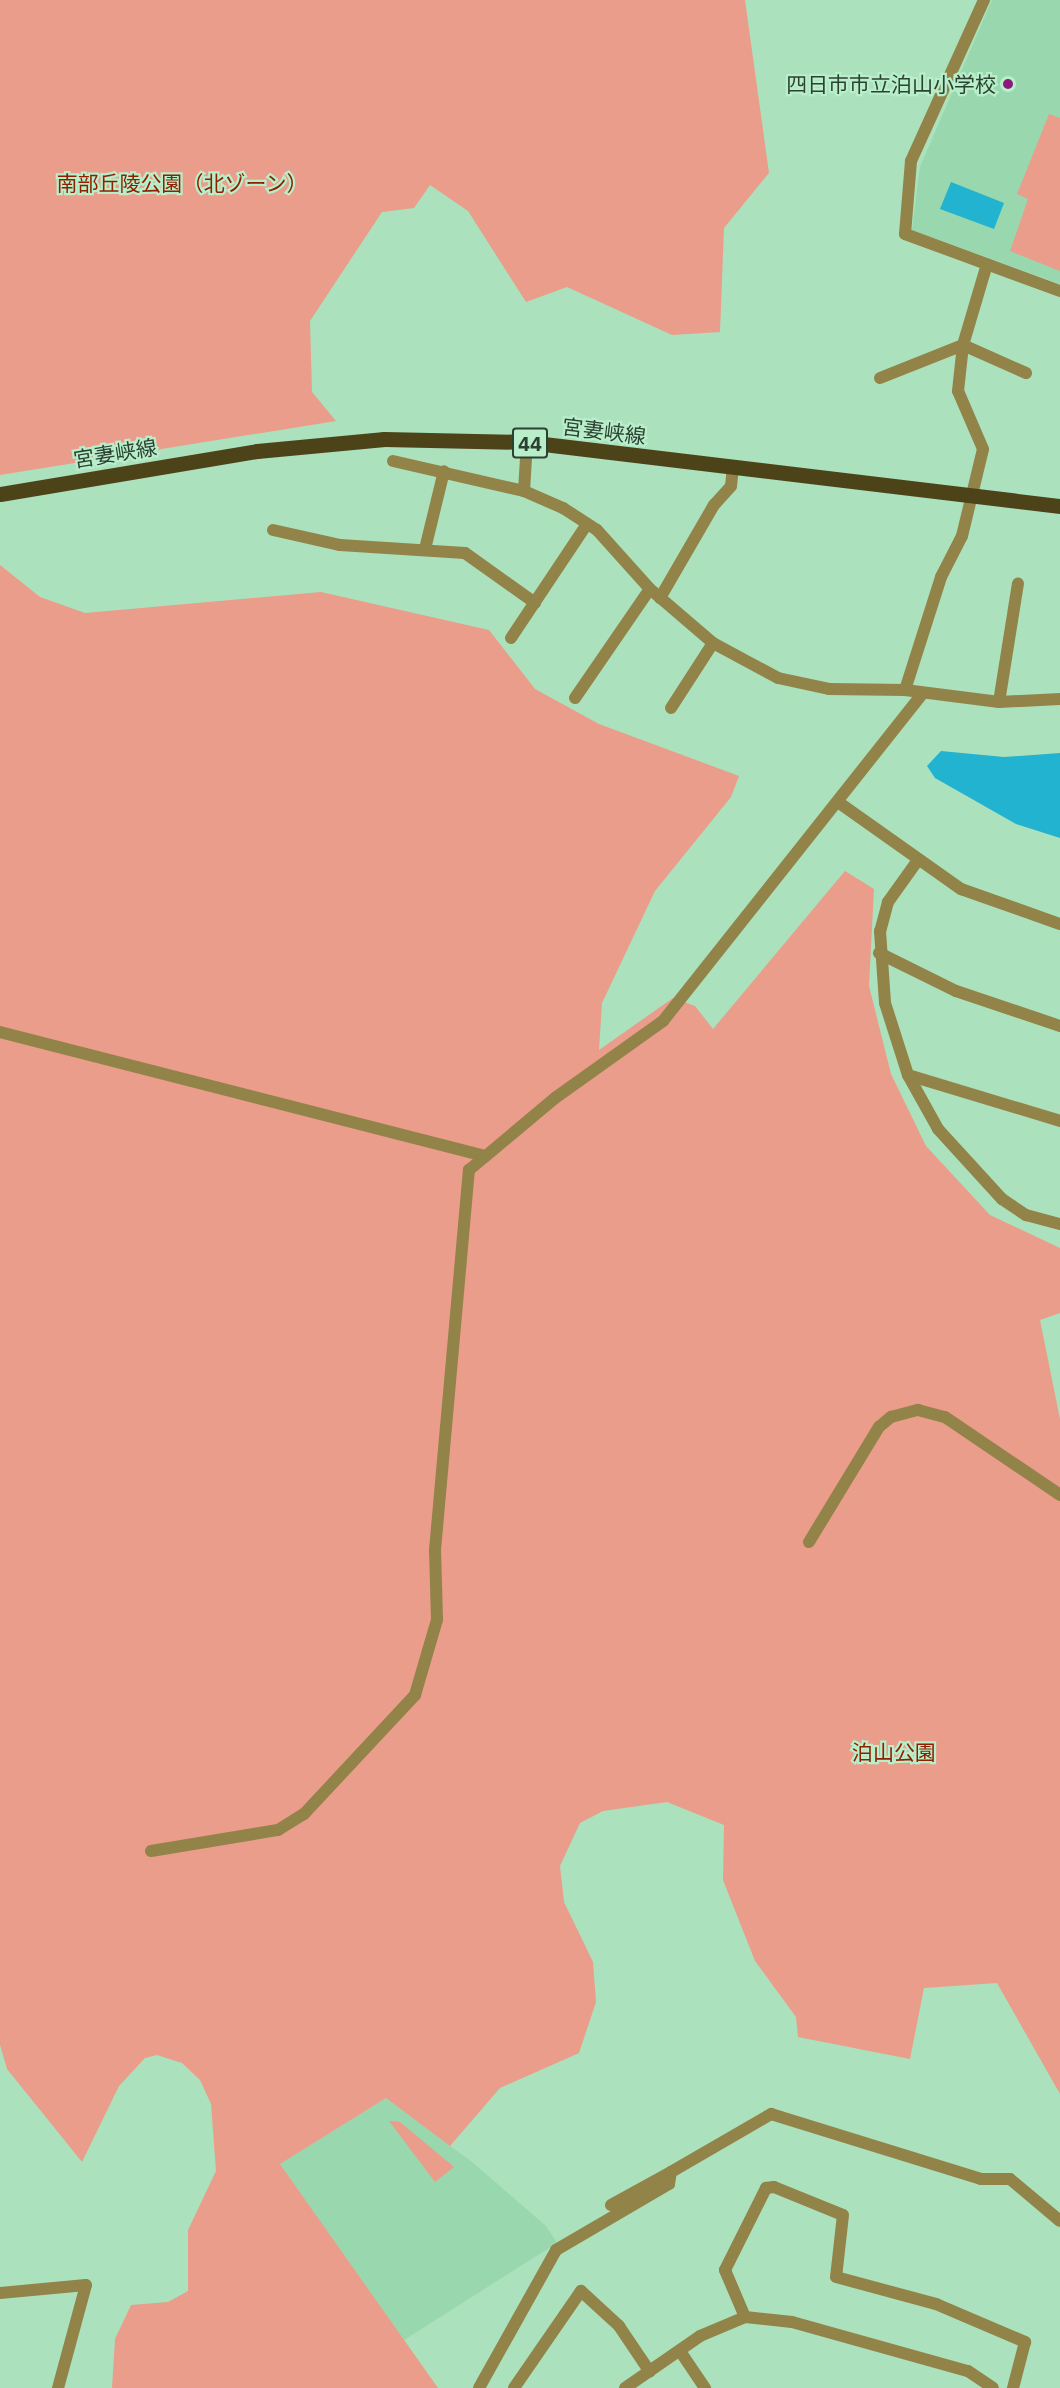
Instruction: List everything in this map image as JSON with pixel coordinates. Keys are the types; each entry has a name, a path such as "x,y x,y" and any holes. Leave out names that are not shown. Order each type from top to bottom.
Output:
{"main road":[{"name":"宮妻峡線","path":"0,494 257,451 384,440 527,442 1060,506"}],"street":[{"path":"984,0 911,161 904,234 1060,291"},
{"path":"905,690 973,494 983,449 958,391 963,345 987,264"},
{"path":"880,378 963,345 1026,373"},
{"path":"524,491 527,442"},
{"path":"393,461 524,491 587,524 650,589 713,643 763,671 809,686 905,690 921,696 999,702 1060,699"},
{"path":"660,598 714,505 731,486 733,467"},
{"path":"425,549 444,471"},
{"path":"511,638 587,524"},
{"path":"273,530 340,545 465,553 535,603"},
{"path":"999,702 1018,584"},
{"path":"575,698 650,589"},
{"path":"671,708 713,643"},
{"path":"151,1851 234,1840 287,1824 304,1814 407,1706 421,1684 437,1620 435,1550 464,1195 469,1170 663,1021 921,696"},
{"path":"838,802 961,889 1060,924"},
{"path":"918,860 883,914 879,953 885,1004 908,1075 938,1129 996,1193 1026,1215 1060,1224"},
{"path":"879,953 956,991 1060,1026"},
{"path":"0,1032 485,1156"},
{"path":"908,1075 1060,1120"},
{"path":"809,1542 879,1426 891,1417 918,1410 945,1417 1060,1495"},
{"path":"610,2205 771,2114 981,2179 1010,2179 1060,2221"},
{"path":"479,2388 556,2250 669,2184 671,2172"},
{"path":"745,2317 725,2270 766,2188 774,2187 843,2215 836,2277 936,2304 1025,2342 1013,2388"},
{"path":"0,2293 86,2285 58,2388"},
{"path":"513,2388 581,2291 619,2326 650,2372"},
{"path":"625,2388 723,2324 745,2317 792,2322 968,2371 993,2388"},
{"path":"680,2351 705,2388"}],"shaded area":[{"name":"四日市市立泊山小学校","path":"992,0 1060,0 1060,284 912,230 920,167"},
{"path":"386,2098 472,2162 546,2226 557,2243 404,2340 280,2164"}],"green space":[{"name":"南部丘陵公園（北ゾーン）","path":"0,0 745,0 769,173 724,228 720,332 672,335 567,287 526,302 468,211 430,185 414,208 382,212 310,321 312,392 336,421 0,475"},
{"path":"1049,114 1060,118 1060,271 1010,251 1028,199 1017,194"},
{"name":"泊山公園","path":"0,565 40,597 85,613 321,592 489,630 535,689 599,724 739,776 731,797 655,891 602,1003 599,1050 673,998 695,1006 713,1029 845,871 874,889 869,986 891,1074 926,1146 990,1215 1060,1248 1060,1313 1040,1320 1060,1419 1060,2094 997,1983 924,1988 910,2059 798,2037 796,2017 755,1961 723,1880 724,1825 667,1802 603,1811 580,1823 560,1866 564,1902 593,1962 596,2002 579,2053 500,2088 450,2146 386,2098 280,2164 438,2388 112,2388 115,2339 131,2305 168,2302 188,2291 188,2230 216,2171 211,2104 200,2080 182,2063 157,2055 145,2058 119,2086 82,2162 7,2069 0,2045"},
{"path":"389,2121 400,2122 454,2167 435,2182"}],"water":[{"path":"951,182 1004,203 994,229 940,209"},
{"path":"941,751 1004,757 1060,753 1060,838 1016,824 935,778 927,766"}],"place":[{"name":"四日市市立泊山小学校","path":"1008,84"}]}
